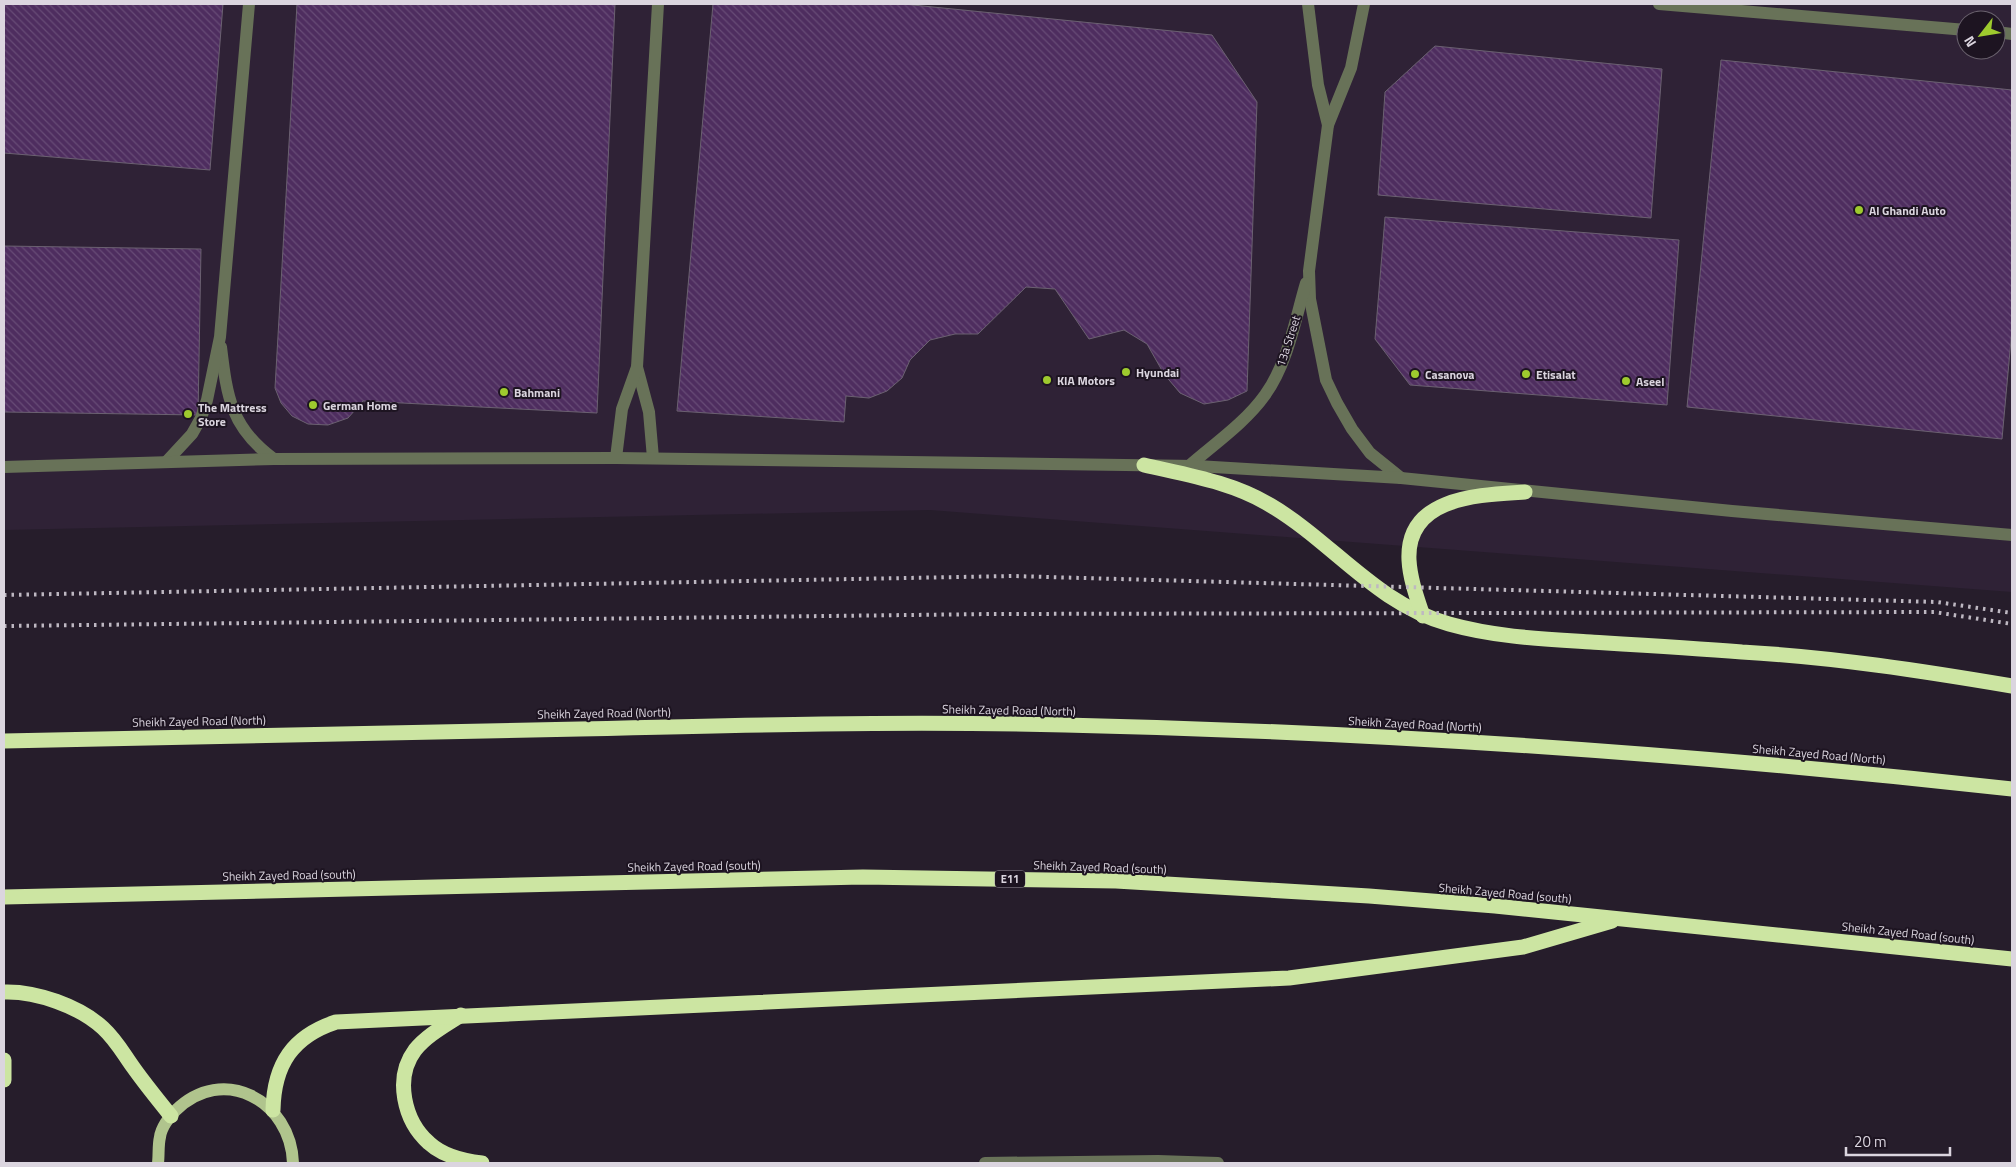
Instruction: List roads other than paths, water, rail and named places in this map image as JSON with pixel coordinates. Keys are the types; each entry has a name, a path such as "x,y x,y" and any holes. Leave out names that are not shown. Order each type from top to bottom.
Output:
{"highway":[{"path":"1144,464 1233,486 1253,495 1316,536 1363,578 1389,598 1423,616 1450,625 1525,638 1776,654 2012,686"},
{"path":"1423,616 1412,581 1409,560 1411,539 1423,521 1433,509 1451,502 1475,496 1525,492"},
{"name":"Sheikh Zayed Road (North)","path":"4,740 862,723 1063,725 1272,732 1480,742 1722,761 2012,789"},
{"name":"Sheikh Zayed Road (south)","path":"4,897 863,877 1136,882 1359,895 1621,918 2012,959"},
{"path":"273,1110 273,1092 284,1061 306,1036 320,1027 353,1019 1289,978 1523,947 1621,918"},
{"path":"4,992 46,999 76,1010 102,1027 120,1046 132,1066 171,1116"},
{"path":"463,1014 432,1034 415,1050 406,1069 403,1089 406,1110 415,1128 430,1144 447,1155 482,1163"},
{"path":"4,1060 4,1080"}],"main road":[{"path":"158,1163 160,1135 171,1116 184,1102 201,1092 220,1089 239,1090 258,1098 273,1110 284,1127 293,1148 293,1163"}],"street":[{"path":"166,461 192,434 200,418 207,400 220,337 249,4"},
{"path":"616,458 622,409 637,367 658,4"},
{"name":"13a Street","path":"1308,4 1318,85 1328,125"},
{"name":"13a Street","path":"1189,466 1250,413 1274,380 1282,364 1310,271 1328,125 1351,68 1364,4"},
{"path":"1659,4 1956,29"},
{"name":"13a Street","path":"1310,271 1314,326 1326,380 1352,429 1370,453 1401,478"},
{"path":"220,337 229,401 246,435 274,459"},
{"path":"637,367 649,412 653,458"},
{"path":"4,467 274,459 616,458 1144,464 1401,478 1525,492 2012,535"},
{"path":"985,1163 1218,1163"}],"railway":[{"path":"4,595 1012,576 1937,602 2012,613"},
{"path":"4,626 991,614 1934,612 2012,624"}],"place":[{"name":"Al Ghandi Auto","path":"1859,210"},
{"name":"Hyundai","path":"1126,372"},
{"name":"Casanova","path":"1415,374"},
{"name":"Etisalat","path":"1526,374"},
{"name":"KIA Motors","path":"1047,380"},
{"name":"Aseel","path":"1626,381"},
{"name":"Bahmani","path":"504,392"},
{"name":"German Home","path":"313,405"},
{"name":"The Mattress Store","path":"188,414"}]}
